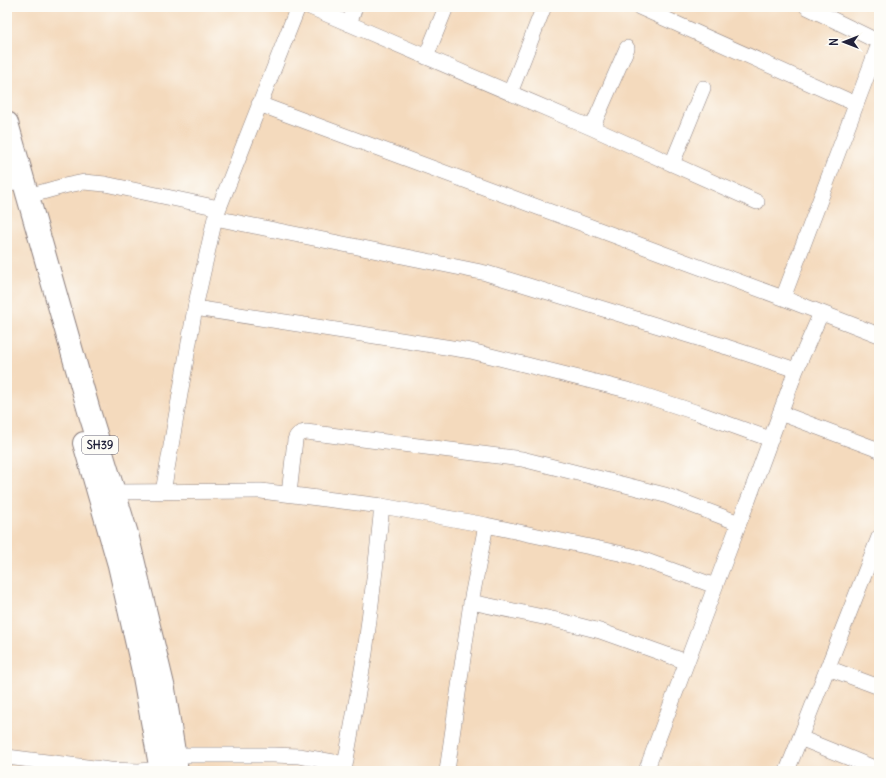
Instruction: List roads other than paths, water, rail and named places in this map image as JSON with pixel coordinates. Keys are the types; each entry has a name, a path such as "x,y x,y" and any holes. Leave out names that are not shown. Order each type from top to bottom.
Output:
{"main road":[{"name":"SH39","path":"7,123 89,411 127,534 164,690 168,767"},
{"name":"SH39","path":"8,178 118,565 143,671 168,767"}],"street":[{"path":"163,492 195,308 217,213 298,7"},
{"path":"310,7 592,128 757,202"},
{"path":"349,24 355,7"},
{"path":"426,57 446,7"},
{"path":"640,7 856,104"},
{"path":"784,298 879,43 807,7"},
{"path":"510,93 543,9"},
{"path":"592,128 627,48"},
{"path":"672,164 703,88"},
{"path":"259,104 784,298 879,335"},
{"path":"28,196 84,182 105,184 217,213 486,273 727,347 796,370"},
{"path":"195,308 471,351 631,392 695,412 770,439"},
{"path":"646,771 796,370 821,313"},
{"path":"780,413 879,450"},
{"path":"289,494 296,435 306,432 522,459 665,495 739,523"},
{"path":"114,492 261,491 382,506 486,525 633,556 715,586"},
{"path":"7,756 110,770 139,771 168,767 299,756 345,767 365,653 378,554 382,506"},
{"path":"447,771 471,602 486,525"},
{"path":"788,771 828,668 873,571 879,537"},
{"path":"471,602 600,631 687,662"},
{"path":"828,668 879,687"},
{"path":"800,738 879,770"}]}
